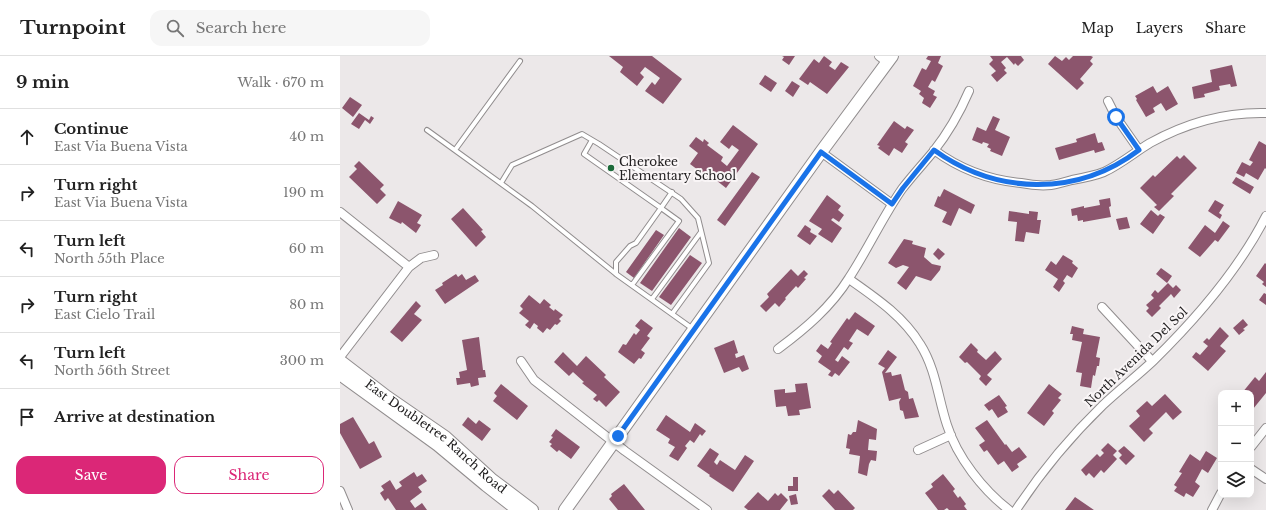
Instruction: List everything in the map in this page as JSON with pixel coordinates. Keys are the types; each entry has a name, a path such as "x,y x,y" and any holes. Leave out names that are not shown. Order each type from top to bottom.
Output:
{"street":[{"path":"565,510 821,152 886,58"},
{"path":"778,349 803,330 832,301 849,279 892,204 934,150 961,109 969,91"},
{"path":"1108,101 1116,117 1139,150"},
{"path":"934,150 960,166 982,176 1006,182 1051,185 1086,178 1104,172 1125,161 1139,150 1192,124 1233,114 1266,113"},
{"path":"821,152 892,204"},
{"path":"340,212 410,267"},
{"name":"North Avenida Del Sol","path":"1016,510 1039,477 1066,444 1104,404 1152,361 1208,304 1237,264 1266,216"},
{"path":"340,357 410,267 421,258 434,255"},
{"path":"849,279 899,316 921,346 935,378 951,435 974,474 988,491 1010,510"},
{"path":"1102,307 1152,361"},
{"name":"East Doubletree Ranch Road","path":"340,361 444,438 492,479 532,510"},
{"path":"521,361 534,380 613,442 707,510"},
{"name":"East Doubletree Ranch Road","path":"340,374 438,445 480,481 518,510"},
{"path":"1254,444 1266,428"},
{"path":"918,450 951,435"},
{"path":"1254,471 1266,480"},
{"path":"340,491 348,510"},
{"path":"1212,510 1218,498"}],"lane":[{"path":"455,150 520,61"},
{"path":"428,130 555,223 616,274 694,330"},
{"path":"501,183 512,165 582,134 672,192 681,199 698,218 709,263 672,314"},
{"path":"592,140 584,154 679,221 632,285"},
{"path":"616,274 616,262 630,246 636,243 672,192"},
{"path":"652,299 701,232"}],"building":[{"path":"609,56 652,56 682,79 663,104 645,91 652,82 655,85 660,78 645,67 640,73 644,77 637,86 620,72 623,67"},
{"path":"782,56 795,56 789,65 782,60 784,57"},
{"path":"824,56 832,62 829,66 835,70 841,62 849,67 827,94 810,82 808,85 799,79 814,59 819,63"},
{"path":"928,56 941,56 938,63 943,66 935,82 932,80 928,87 935,91 933,95 937,97 930,108 922,103 924,98 919,94 921,91 913,86 922,68 926,70 931,61 926,59"},
{"path":"990,56 1021,56 1024,60 1018,66 1015,63 1014,65 1007,57 1001,62 1006,68 1004,70 1007,73 997,82 991,75 996,71 989,64 993,60"},
{"path":"1055,56 1062,61 1066,57 1069,60 1073,56 1093,57 1090,61 1093,64 1080,79 1084,83 1077,90 1048,64"},
{"path":"1232,65 1237,86 1231,87 1230,84 1219,86 1220,90 1204,94 1205,97 1194,99 1192,87 1212,82 1210,70"},
{"path":"765,75 777,83 771,92 759,84"},
{"path":"792,81 800,86 793,97 785,91"},
{"path":"1153,86 1157,93 1168,86 1178,104 1166,111 1161,103 1153,108 1155,112 1146,117 1135,96"},
{"path":"350,97 362,105 353,117 342,108"},
{"path":"359,113 369,120 371,116 374,118 370,124 365,120 359,129 351,124"},
{"path":"993,116 1000,119 995,130 1010,137 1002,156 990,151 991,149 987,147 989,144 983,142 982,144 972,140 977,127 986,131"},
{"path":"894,121 905,129 907,126 914,130 905,142 908,144 902,153 894,148 889,156 878,148 880,146 877,145"},
{"path":"733,125 758,144 726,188 712,177 710,179 690,164 698,153 689,146 696,137 703,142 704,139 709,143 707,145 723,157 721,161 727,166 739,150 732,145 729,149 720,142"},
{"path":"1095,133 1098,143 1102,142 1105,150 1095,153 1094,150 1059,160 1055,148 1077,142 1076,139"},
{"path":"1259,141 1266,145 1266,169 1265,168 1258,180 1246,173 1244,177 1236,173 1242,162 1250,166 1253,162 1249,160"},
{"path":"1184,155 1197,168 1171,194 1174,196 1159,211 1154,207 1157,205 1140,188 1153,175 1155,177 1177,156 1180,159"},
{"path":"359,161 384,185 380,189 386,195 377,204 349,177 357,169 354,166"},
{"path":"752,172 760,177 725,226 717,220"},
{"path":"1236,177 1254,187 1250,194 1232,183"},
{"path":"944,189 975,205 971,214 959,208 951,226 942,222 947,212 934,206 938,196 940,197"},
{"path":"827,195 841,206 838,210 844,215 839,222 833,218 831,220 842,228 832,243 818,234 822,229 809,221"},
{"path":"1110,198 1111,206 1109,207 1111,217 1083,222 1083,220 1078,221 1077,215 1072,216 1071,209 1100,205 1099,200"},
{"path":"1215,200 1224,205 1219,213 1222,215 1220,219 1208,211"},
{"path":"398,201 422,215 417,223 421,225 416,233 402,222 401,224 389,218"},
{"path":"463,208 483,230 481,231 486,237 476,247 451,219"},
{"path":"1151,210 1158,216 1160,214 1165,217 1153,234 1140,224"},
{"path":"1009,211 1029,214 1029,211 1038,212 1037,220 1041,220 1039,234 1026,232 1024,242 1015,241 1017,222 1008,221"},
{"path":"1127,217 1130,228 1119,230 1116,219"},
{"path":"1223,221 1230,226 1218,242 1215,240 1200,257 1188,248 1205,225 1215,233"},
{"path":"805,225 811,229 810,232 817,236 810,245 797,236"},
{"path":"679,228 691,237 652,291 640,283"},
{"path":"656,230 664,235 634,278 626,272"},
{"path":"904,239 913,241 912,244 926,248 924,257 932,264 941,266 940,270 931,281 916,276 906,290 897,283 909,267 903,265 896,268 888,263"},
{"path":"938,248 945,254 939,260 933,254"},
{"path":"690,255 702,263 671,305 659,297"},
{"path":"1063,255 1073,261 1072,263 1078,268 1072,278 1067,275 1063,281 1065,283 1059,292 1053,287 1058,279 1045,270 1051,261 1056,265"},
{"path":"1265,263 1266,287 1262,284 1264,282 1256,276"},
{"path":"1161,268 1172,276 1167,283 1156,274"},
{"path":"791,269 798,276 804,270 808,274 804,278 806,279 798,288 796,286 779,307 775,303 766,312 760,306 769,297 767,294"},
{"path":"456,274 458,277 462,274 466,280 475,275 479,281 445,304 435,290 443,285 442,283"},
{"path":"1168,283 1173,288 1176,285 1181,290 1174,298 1171,294 1159,306 1161,308 1152,317 1146,311 1149,308 1146,305 1154,298 1151,295 1155,290 1158,293"},
{"path":"1264,293 1266,294 1266,305 1259,300"},
{"path":"529,295 540,304 544,299 551,305 549,307 554,311 555,309 563,315 559,319 561,321 557,325 555,324 550,330 547,328 543,333 534,323 530,329 525,325 529,321 519,313 523,309 520,306"},
{"path":"416,301 421,306 414,314 422,320 402,342 390,332"},
{"path":"855,312 875,326 868,336 857,329 849,341 853,343 848,350 844,347 835,360 838,362 842,356 850,362 839,376 835,373 832,377 828,375 831,371 818,362 822,356 816,351 821,344 828,349 832,343 830,342 847,318 849,320"},
{"path":"641,319 653,328 647,336 650,338 641,350 645,353 641,359 639,358 634,364 618,352 623,344 626,345 634,333 636,335 640,330 635,326"},
{"path":"1243,319 1248,325 1239,335 1233,328"},
{"path":"1072,326 1084,329 1083,334 1100,337 1096,357 1100,358 1099,366 1097,366 1095,376 1093,375 1091,388 1080,386 1082,373 1076,372 1082,342 1072,340 1073,334 1070,334"},
{"path":"1220,327 1229,336 1220,346 1226,351 1208,371 1192,357 1196,352 1200,355 1208,346 1203,342 1207,338 1209,340"},
{"path":"479,337 483,370 485,370 486,377 478,378 479,385 471,387 470,383 457,385 456,378 460,378 459,372 467,370 462,340"},
{"path":"734,340 738,353 735,354 736,358 744,355 749,369 742,372 739,367 724,373 714,348"},
{"path":"971,343 978,350 977,352 986,360 995,351 1002,359 987,375 992,379 986,386 979,379 981,376 967,362 965,363 959,357"},
{"path":"888,350 897,357 885,373 891,372 892,376 901,374 905,390 908,392 909,399 913,398 919,417 905,419 903,411 900,410 899,402 901,398 889,401 882,372 885,368 878,364"},
{"path":"563,352 577,366 586,356 606,375 604,377 620,392 606,407 599,400 597,402 593,399 597,395 582,383 584,382 573,372 569,376 554,362"},
{"path":"1266,372 1266,393 1254,408 1254,390 1244,390 1255,377 1259,381"},
{"path":"807,383 811,408 799,410 800,415 788,416 786,406 776,407 774,390 785,389 785,393 796,392 795,384"},
{"path":"501,384 528,406 517,420 493,401 497,396 494,393"},
{"path":"1049,384 1062,394 1058,398 1061,400 1052,411 1054,413 1044,426 1027,413"},
{"path":"1165,394 1182,412 1173,420 1166,412 1149,429 1153,433 1144,442 1129,426 1140,416 1136,411 1147,401 1152,406"},
{"path":"999,395 1007,406 1005,407 1008,412 998,418 992,409 989,411 984,405"},
{"path":"666,415 690,432 695,423 706,431 702,436 700,434 694,443 690,440 685,446 687,448 678,461 669,456 675,447 668,443 670,439 656,430"},
{"path":"353,417 369,444 374,441 382,457 360,469 340,433 340,424"},
{"path":"468,417 476,424 479,420 491,429 482,441 462,425"},
{"path":"858,420 877,429 876,440 869,439 868,450 877,451 876,461 871,460 867,476 858,473 860,456 849,454 850,449 846,448 848,434 851,435 853,432 856,432"},
{"path":"987,420 1005,445 1006,444 1012,452 1019,447 1027,457 1017,464 1019,467 1012,472 1004,461 998,465 987,450 984,452 979,445 985,441 975,428"},
{"path":"556,429 580,447 571,459 559,450 557,452 550,446 552,444 549,442 553,437 551,436"},
{"path":"1108,443 1117,451 1113,455 1117,459 1104,473 1101,470 1094,478 1089,473 1086,476 1081,470 1097,454 1100,457 1104,453 1101,450"},
{"path":"1124,446 1135,456 1126,465 1119,458 1122,455 1118,451"},
{"path":"710,448 719,454 714,462 717,465 720,460 735,470 745,455 754,461 733,492 697,466"},
{"path":"1206,451 1217,458 1208,473 1202,469 1195,482 1200,486 1193,497 1186,493 1184,497 1174,491 1177,487 1174,485 1182,473 1179,472 1190,454 1200,461"},
{"path":"414,472 417,477 422,474 427,481 418,487 422,492 410,501 415,508 422,503 427,510 396,510 388,498 385,501 380,493 384,490 381,486 390,480 396,490 402,486 399,482"},
{"path":"943,474 955,489 953,491 958,498 960,496 966,504 964,506 967,510 949,510 947,508 944,510 938,510 925,493 933,487 931,484"},
{"path":"793,477 798,477 798,491 788,491 788,486 793,486"},
{"path":"624,484 645,510 618,510 609,499 612,496 611,494"},
{"path":"829,489 834,494 838,490 855,508 853,510 835,510 822,496"},
{"path":"758,492 768,501 775,493 778,496 781,493 788,500 780,510 748,510 744,507"},
{"path":"796,494 798,504 791,505 789,496"},
{"path":"1075,497 1094,510 1065,510"}],"place":[{"name":"Cherokee Elementary School","path":"611,168"}],"route":[{"path":"618,436 821,152 892,204 934,150 960,166 982,176 1006,182 1051,185 1086,178 1104,172 1125,161 1139,150 1116,117"}]}
